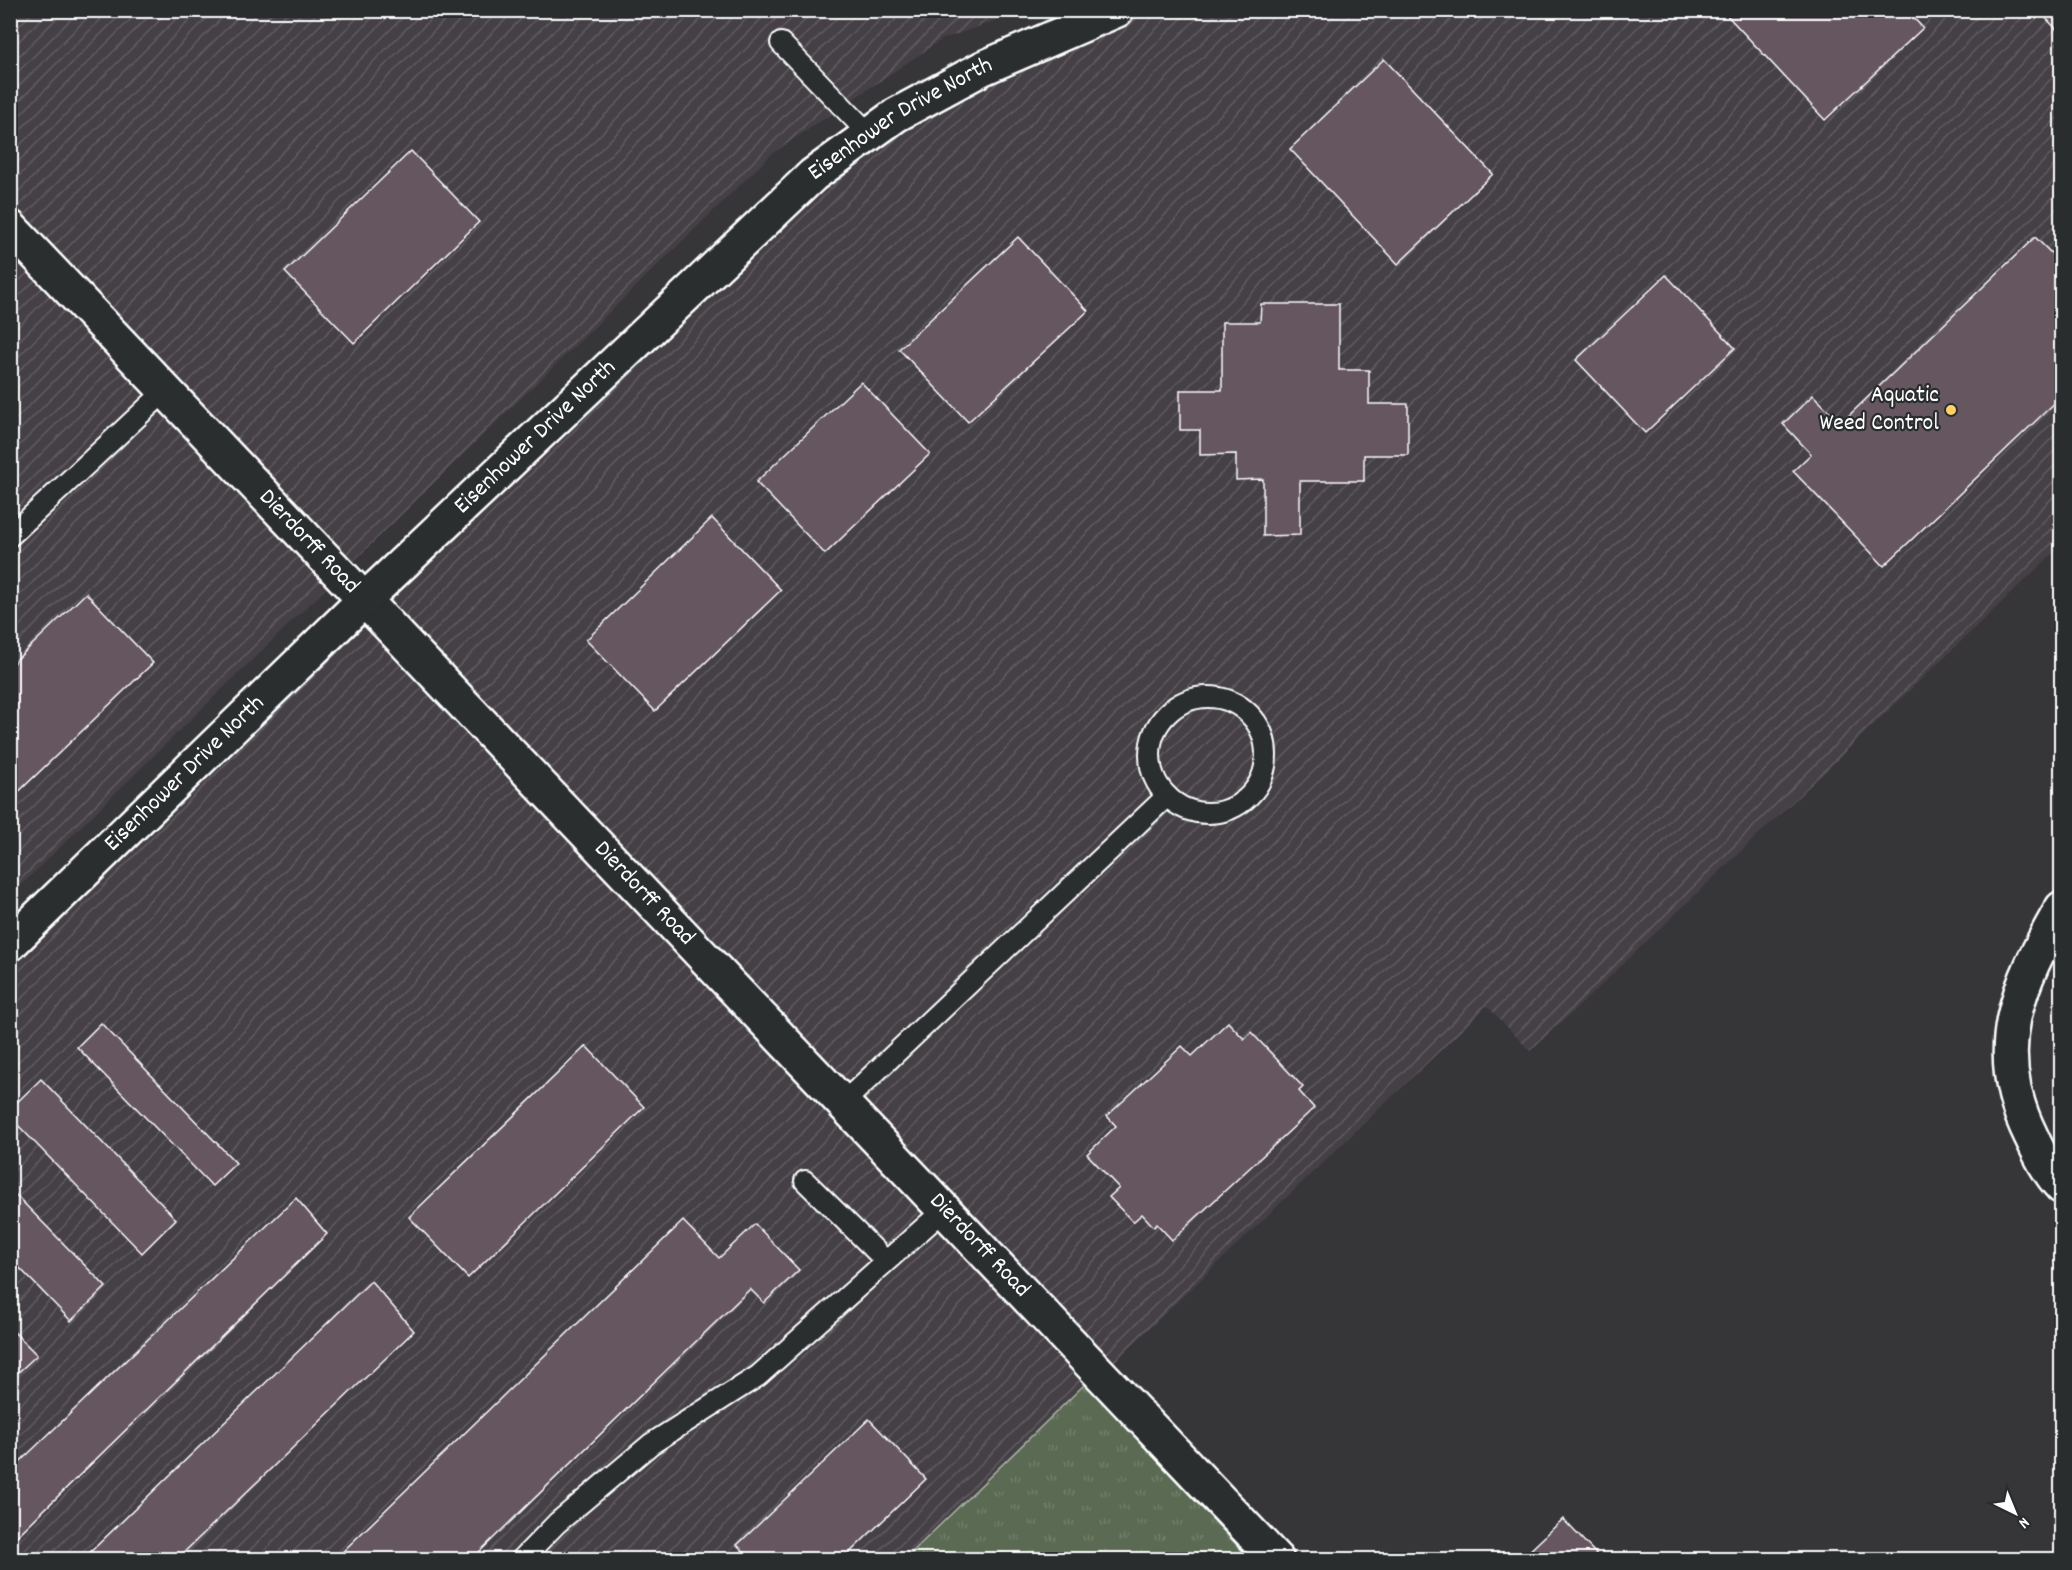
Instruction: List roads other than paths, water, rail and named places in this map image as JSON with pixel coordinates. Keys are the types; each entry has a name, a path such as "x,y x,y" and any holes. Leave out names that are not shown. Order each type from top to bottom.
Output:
{"street":[{"name":"Eisenhower Drive North","path":"10,944 363,601 813,175 896,115 983,68 1117,10"},
{"name":"Dierdorff Road","path":"10,227 1277,1560"},
{"path":"2061,908 2035,954 2020,992 2012,1028 2010,1063 2016,1095 2027,1128 2042,1158 2061,1186"}],"lane":[{"path":"781,43 869,134"},
{"path":"10,536 165,391"},
{"path":"1213,696 1232,701 1249,713 1260,727 1266,745 1266,763 1260,781 1250,795 1235,807 1209,813 1199,813 1167,796 1155,779 1150,760 1152,740 1160,722 1174,707 1193,699 1213,696"},
{"path":"844,1102 1167,796"},
{"path":"805,1181 886,1261"},
{"path":"521,1560 557,1523 651,1444 758,1376 945,1209"}],"place":[{"name":"Aquatic Weed Control","path":"1951,410"}]}
